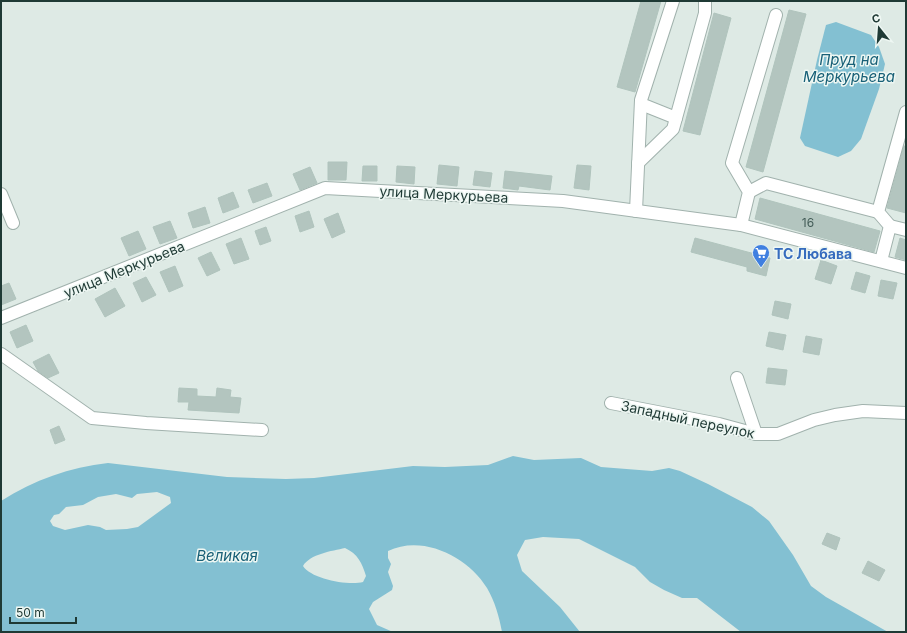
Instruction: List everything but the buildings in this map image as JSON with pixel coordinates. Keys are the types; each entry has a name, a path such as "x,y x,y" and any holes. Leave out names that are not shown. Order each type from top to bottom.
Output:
{"street":[{"path":"636,211 641,104 673,1"},
{"path":"638,163 673,129 705,13 705,1"},
{"path":"741,225 749,192 732,163 776,15"},
{"path":"641,104 676,118"},
{"path":"878,212 906,112"},
{"path":"749,192 766,183 878,212 890,226 906,230"},
{"name":"улица Меркурьева","path":"1,318 325,188 564,201 741,225 906,268"},
{"path":"1,194 13,223"},
{"path":"881,261 890,226"},
{"path":"3,359 92,418 262,430"},
{"path":"737,378 756,434"},
{"name":"Западный переулок","path":"612,403 719,424 756,434 778,434 814,420 835,414 863,411 906,413"}],"water":[{"name":"Пруд на Меркурьева","path":"836,22 871,35 879,47 885,64 879,89 861,139 851,151 838,157 805,146 800,138 826,25"},
{"name":"Великая","path":"513,456 534,460 581,458 601,467 652,471 669,468 680,471 752,507 769,521 793,555 811,586 826,597 888,632 741,632 697,598 682,598 664,590 650,582 635,567 579,539 543,537 525,540 517,555 522,571 560,607 580,632 502,632 492,599 487,588 479,577 457,558 430,547 416,545 402,546 388,551 388,558 391,564 388,572 393,586 392,590 373,602 369,609 377,625 393,632 1,632 1,501 39,481 66,471 108,463 227,477 286,479 314,478 413,466 445,467 488,465","holes":["157,492 170,497 171,503 138,527 106,530 100,527 88,525 65,530 53,526 50,521 54,515 59,514 66,507 83,505 98,497 116,494 132,498 137,494","345,548 353,553 361,563 366,576 363,582 349,583 322,578 307,571 303,566 306,562 316,556"]}],"place":[{"name":"ТС Любава","path":"761,268"}]}
